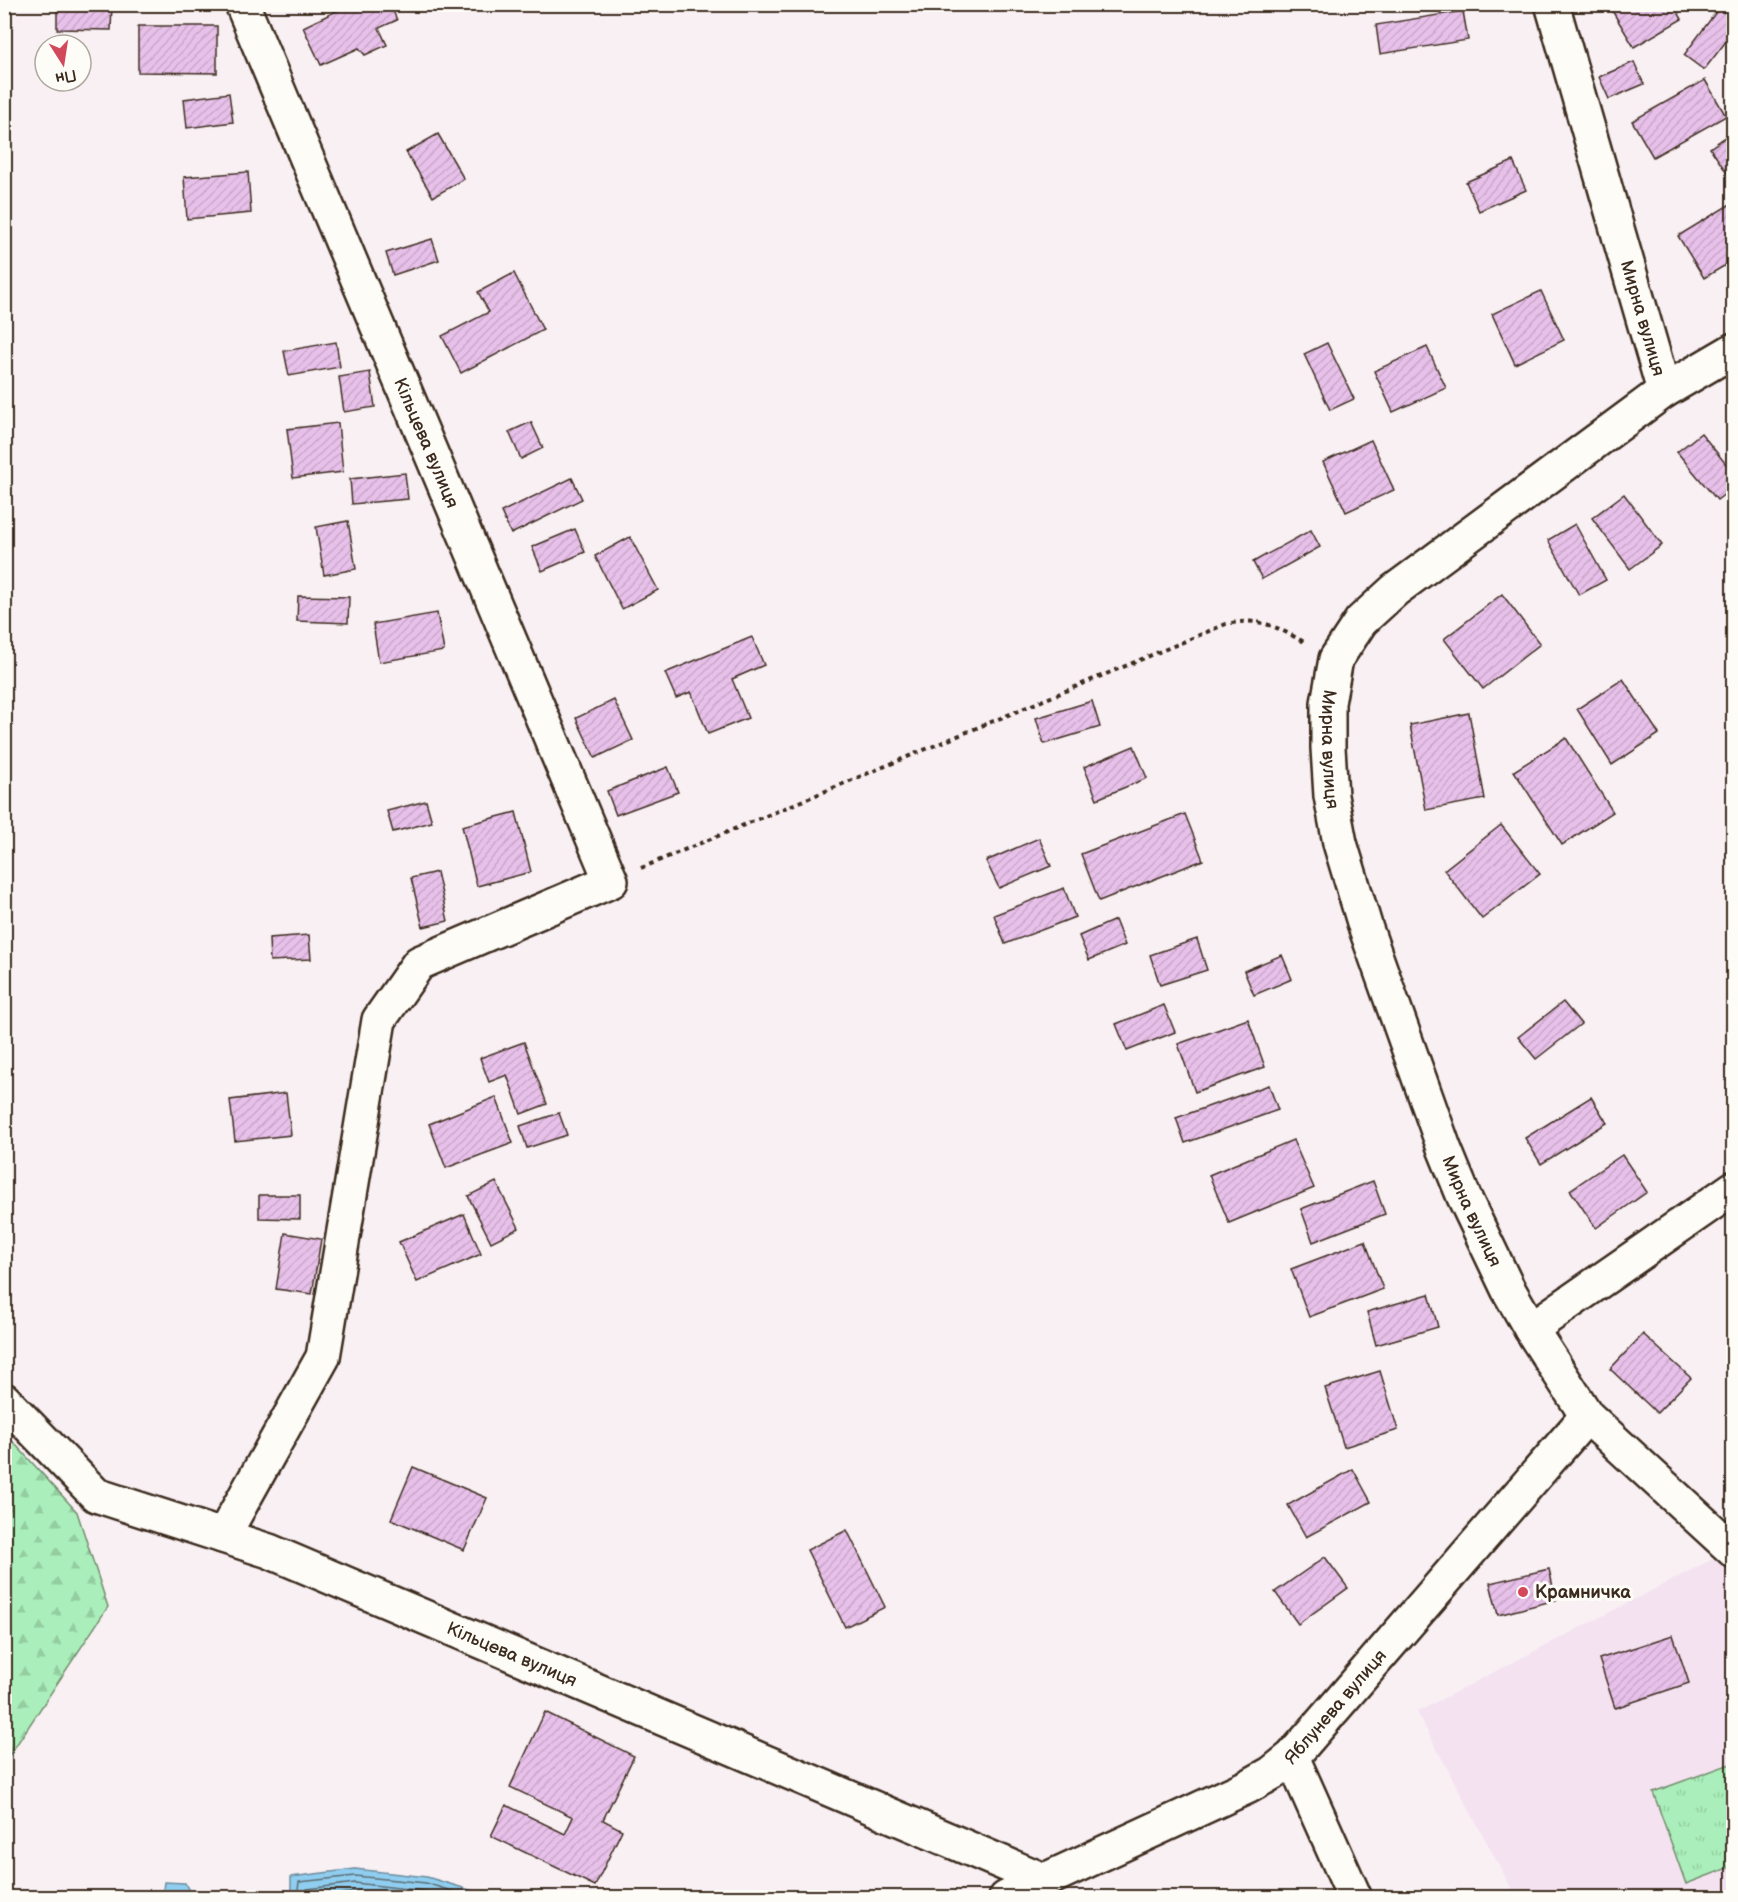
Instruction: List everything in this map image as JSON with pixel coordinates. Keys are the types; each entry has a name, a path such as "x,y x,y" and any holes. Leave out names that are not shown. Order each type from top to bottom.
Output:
{"street":[{"name":"Кільцева вулиця","path":"242,4 611,881"},
{"name":"Мирна вулиця","path":"1552,4 1664,391 1395,590 1361,621 1335,659 1328,703 1331,796 1340,843 1366,929 1448,1158 1485,1244 1532,1329 1587,1416 1734,1551"},
{"path":"1664,391 1734,350"},
{"path":"223,1536 323,1357 379,1020 419,963 611,881"},
{"path":"1532,1329 1734,1188"},
{"name":"Кільцева вулиця","path":"4,1400 96,1495 291,1560 1043,1880"},
{"name":"Яблунева вулиця","path":"1006,1898 1249,1786 1272,1773 1292,1757 1587,1416"},
{"path":"1292,1757 1355,1898"}],"path":[{"path":"611,881 1226,624 1256,621 1275,626 1335,659"}],"shaded area":[{"path":"1732,1549 1733,1897 1516,1897 1417,1712"}],"green space":[{"path":"5,1433 77,1512 108,1607 7,1759 5,1767"},
{"path":"1733,1763 1733,1866 1686,1884 1653,1792"}],"water":[{"path":"355,1869 427,1877 493,1897 291,1897 291,1877"},
{"path":"164,1882 185,1883 192,1897 162,1897"}],"building":[{"path":"57,4 112,4 111,30 57,29"},
{"path":"351,4 390,4 397,20 379,28 387,45 365,55 359,48 321,65 303,27"},
{"path":"1608,4 1673,4 1682,19 1634,47"},
{"path":"1719,8 1734,20 1734,31 1704,70 1684,55"},
{"path":"1463,11 1468,40 1380,54 1376,25"},
{"path":"138,26 217,26 217,73 138,72"},
{"path":"1634,62 1644,84 1609,99 1599,77"},
{"path":"1705,80 1726,116 1653,157 1632,121"},
{"path":"229,93 233,122 187,128 184,99"},
{"path":"1734,131 1734,177 1731,179 1710,148"},
{"path":"438,134 464,179 433,197 406,152"},
{"path":"1513,161 1526,190 1479,211 1466,182"},
{"path":"248,172 251,213 187,219 184,177"},
{"path":"1732,203 1734,260 1704,278 1678,236"},
{"path":"432,239 439,260 393,275 386,253"},
{"path":"514,273 543,330 461,373 442,336 489,312 478,292"},
{"path":"1541,291 1564,340 1515,364 1492,314"},
{"path":"336,342 340,367 289,376 284,351"},
{"path":"1327,343 1354,399 1330,410 1304,354"},
{"path":"1427,347 1446,388 1393,412 1374,371"},
{"path":"370,372 375,407 344,412 339,377"},
{"path":"531,422 543,448 521,459 509,432"},
{"path":"338,423 343,472 293,478 287,429"},
{"path":"1701,433 1734,474 1734,487 1717,500 1677,452"},
{"path":"1371,440 1394,490 1346,512 1323,462"},
{"path":"405,473 408,499 352,504 350,479"},
{"path":"572,478 582,499 511,534 501,512"},
{"path":"1624,494 1662,545 1630,569 1592,518"},
{"path":"348,521 356,569 324,575 316,527"},
{"path":"1575,524 1606,580 1579,595 1548,540"},
{"path":"575,529 585,552 542,571 532,547"},
{"path":"1311,530 1320,547 1262,579 1253,562"},
{"path":"630,537 658,590 622,609 595,556"},
{"path":"1502,594 1540,644 1483,689 1444,639"},
{"path":"298,596 349,597 348,623 297,621"},
{"path":"437,613 444,651 379,662 373,624"},
{"path":"752,637 764,665 732,679 748,718 708,734 691,692 676,698 665,673"},
{"path":"1623,679 1659,734 1612,765 1577,709"},
{"path":"614,700 633,740 595,758 576,718"},
{"path":"1092,701 1100,727 1044,744 1036,718"},
{"path":"1469,713 1485,799 1426,810 1410,725"},
{"path":"1566,738 1613,812 1562,845 1514,771"},
{"path":"1134,746 1147,778 1097,799 1084,767"},
{"path":"668,767 678,792 616,815 607,791"},
{"path":"426,801 432,822 393,832 387,811"},
{"path":"516,812 531,872 477,886 462,826"},
{"path":"1185,814 1203,860 1099,901 1081,854"},
{"path":"1501,825 1540,874 1482,919 1444,870"},
{"path":"1039,838 1051,866 999,888 986,861"},
{"path":"437,872 448,921 423,927 411,878"},
{"path":"1064,888 1075,917 1005,944 994,915"},
{"path":"1115,920 1125,945 1089,960 1079,936"},
{"path":"309,935 311,959 270,961 269,938"},
{"path":"1197,939 1207,970 1160,985 1150,955"},
{"path":"1282,955 1292,979 1254,995 1244,971"},
{"path":"1563,1002 1581,1024 1536,1059 1518,1037"},
{"path":"1164,1005 1175,1032 1127,1051 1116,1024"},
{"path":"1248,1019 1265,1067 1195,1092 1178,1044"},
{"path":"524,1042 547,1104 521,1114 507,1075 489,1082 480,1058"},
{"path":"1269,1085 1278,1110 1185,1143 1176,1118"},
{"path":"286,1093 291,1135 235,1141 230,1100"},
{"path":"496,1097 513,1143 446,1168 429,1124"},
{"path":"1591,1097 1607,1123 1541,1164 1525,1138"},
{"path":"559,1113 567,1135 527,1148 520,1126"},
{"path":"1293,1140 1314,1188 1229,1223 1209,1175"},
{"path":"1622,1155 1647,1192 1596,1228 1570,1190"},
{"path":"1373,1181 1385,1214 1313,1242 1301,1209"},
{"path":"496,1182 519,1228 491,1242 468,1196"},
{"path":"259,1195 300,1195 300,1219 259,1218"},
{"path":"464,1214 481,1254 417,1282 399,1242"},
{"path":"285,1233 321,1239 312,1294 276,1289"},
{"path":"1365,1241 1383,1289 1309,1317 1291,1269"},
{"path":"1429,1294 1438,1327 1376,1345 1367,1312"},
{"path":"1643,1334 1691,1378 1657,1413 1610,1369"},
{"path":"1380,1371 1398,1430 1344,1447 1325,1388"},
{"path":"413,1467 487,1498 464,1550 391,1519"},
{"path":"1353,1469 1371,1502 1306,1537 1288,1505"},
{"path":"847,1530 885,1607 845,1627 807,1550"},
{"path":"1325,1557 1348,1588 1298,1624 1275,1592"},
{"name":"Крамничка","path":"1549,1569 1556,1600 1498,1615 1490,1583"},
{"path":"1673,1635 1689,1683 1615,1708 1599,1659"},
{"path":"545,1712 634,1756 603,1820 622,1830 595,1886 491,1836 506,1805 565,1834 573,1817 510,1787"}],"place":[{"name":"Крамничка","path":"1523,1592"}]}
